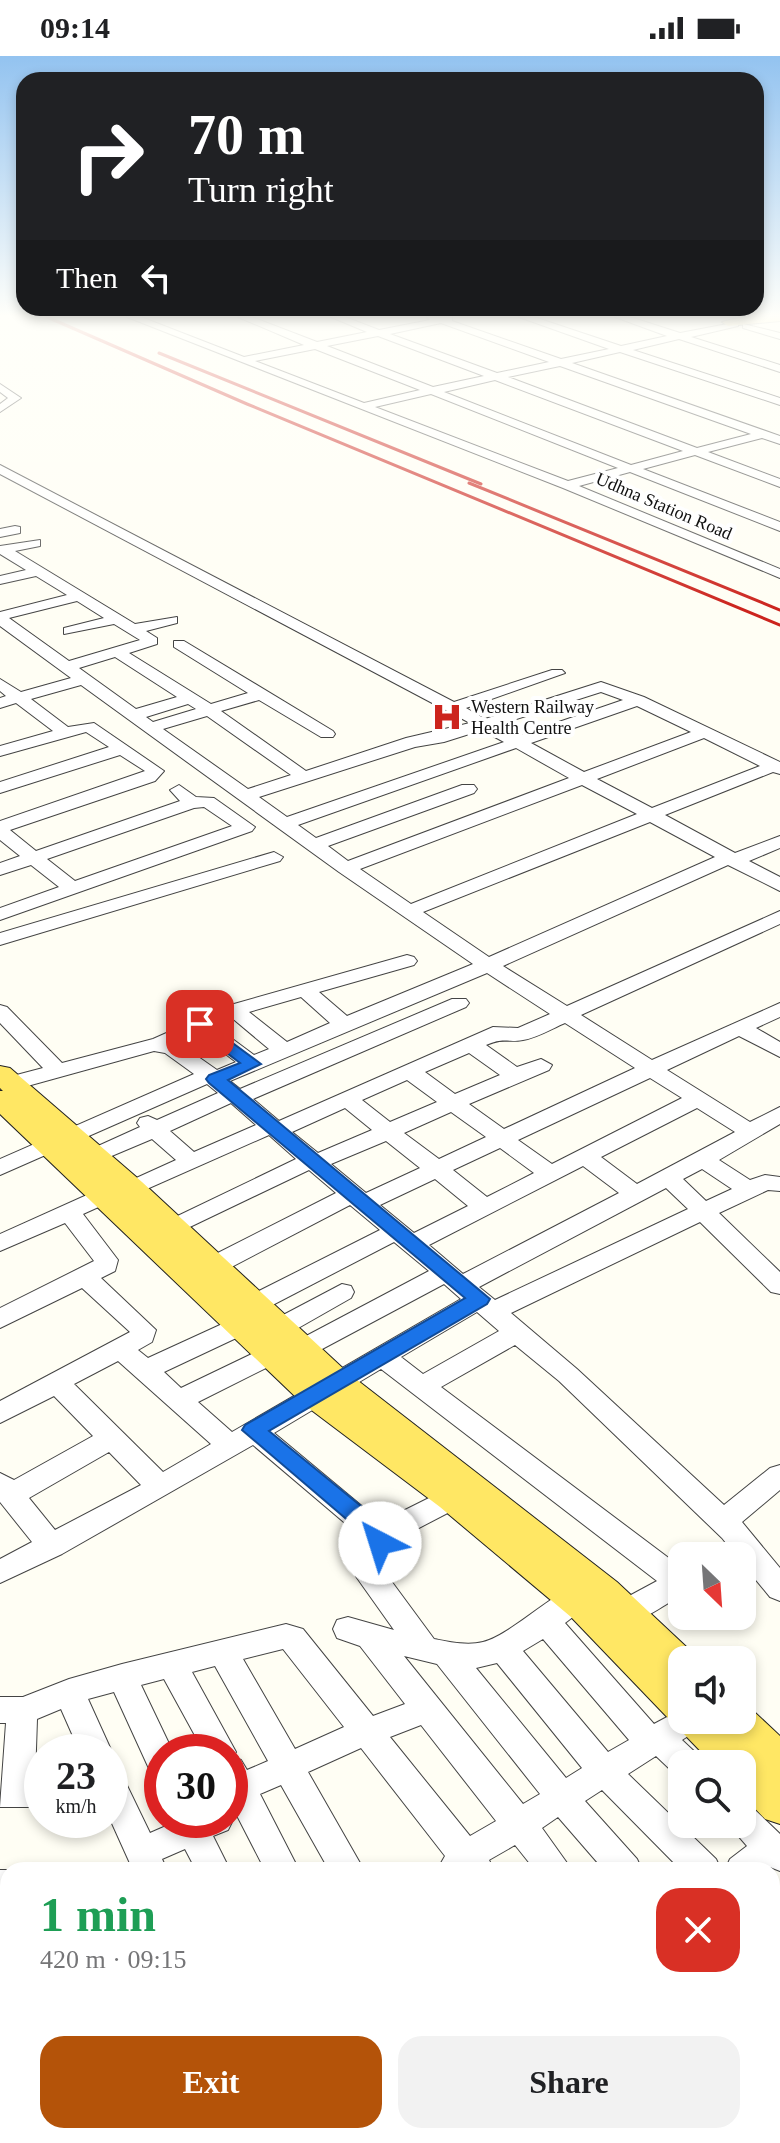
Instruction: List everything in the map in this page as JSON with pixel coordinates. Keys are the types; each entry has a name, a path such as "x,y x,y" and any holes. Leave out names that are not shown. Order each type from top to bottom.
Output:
{"main road":[{"path":"3,1092 72,1146 325,1388 453,1498 576,1599 614,1618 668,1657"},
{"path":"72,1146 118,1192 171,1228 211,1267 246,1315"},
{"path":"325,1388 604,1592 614,1618 668,1688"},
{"path":"709,1734 725,1750"},
{"path":"751,1734 780,1762"},
{"path":"756,1782 780,1806"}],"street":[{"name":"Udhna Station Road","path":"385,414 567,485 780,574"},
{"path":"493,414 780,527"},
{"path":"595,414 780,483"},
{"path":"707,414 780,440"},
{"path":"567,485 780,430"},
{"path":"0,469 780,885"},
{"path":"0,533 15,530"},
{"path":"2,550 35,543"},
{"path":"2,550 135,629 152,643 67,667"},
{"path":"0,580 38,571"},
{"path":"0,618 80,596"},
{"path":"0,618 346,868 488,965 750,1132"},
{"path":"69,631 117,619"},
{"path":"135,629 172,620"},
{"path":"179,644 327,734"},
{"path":"117,652 209,710 304,777"},
{"path":"451,708 557,673"},
{"path":"0,703 84,679"},
{"path":"0,684 65,732"},
{"path":"247,795 412,742 444,737 601,687 638,700 777,768"},
{"path":"153,727 261,694"},
{"path":"135,715 190,698"},
{"path":"285,824 638,700"},
{"path":"0,829 155,774 154,768 93,727 2,748"},
{"path":"346,868 703,733"},
{"path":"0,788 124,748"},
{"path":"143,761 183,749"},
{"path":"409,911 777,768"},
{"path":"315,845 468,789"},
{"path":"0,869 186,797 208,802 246,827 0,914"},
{"path":"0,829 73,889"},
{"path":"0,1168 72,1146 155,1130 224,1086 252,1064 780,841"},
{"path":"0,939 274,857"},
{"path":"133,867 167,888"},
{"path":"0,1243 191,1161 347,1099 503,1030 518,1035 780,917"},
{"path":"164,1044 162,1041 234,1010 407,961"},
{"path":"371,971 431,1015"},
{"path":"305,990 344,1025"},
{"path":"72,1146 132,1108 224,1086 459,1003"},
{"path":"211,1267 358,1199 437,1169 780,1009"},
{"path":"234,1010 284,1050"},
{"path":"0,1011 55,1069"},
{"path":"200,1024 252,1064"},
{"path":"741,1028 780,1051"},
{"path":"3,1092 55,1069 164,1044 224,1086 568,1375 723,1522 732,1542"},
{"path":"471,1044 515,1076"},
{"path":"171,1228 314,1161 541,1065"},
{"path":"409,1071 551,1174"},
{"path":"347,1099 485,1207"},
{"path":"145,1370 246,1315 405,1237 485,1207 698,1099"},
{"path":"132,1108 191,1161"},
{"path":"0,1572 160,1487 381,1355 470,1291 780,1114"},
{"path":"585,1157 636,1194"},
{"path":"703,1159 748,1189"},
{"path":"668,1177 780,1286"},
{"path":"179,1400 282,1345 470,1291 702,1211 765,1182 780,1184"},
{"path":"0,1319 102,1268 106,1260 69,1212"},
{"path":"0,1413 143,1336 143,1330 85,1277"},
{"path":"282,1345 342,1292"},
{"path":"422,1386 518,1332"},
{"path":"121,1349 179,1400 241,1438 379,1536 380,1543 363,1560 365,1568 618,1862"},
{"path":"381,1355 668,1571"},
{"path":"57,1383 160,1487"},
{"path":"52,1546 7,1496 111,1438"},
{"path":"723,1522 780,1475"},
{"path":"379,1536 453,1498"},
{"path":"756,1568 780,1589"},
{"path":"614,1618 668,1588"},
{"path":"549,1862 428,1709 360,1634 478,1656 502,1647 546,1622 576,1599"},
{"path":"546,1622 655,1741 668,1751"},
{"path":"13,1710 122,1677 279,1636 292,1638 463,1862"},
{"path":"502,1647 605,1772 696,1862"},
{"path":"222,1651 342,1862"},
{"path":"172,1664 210,1734"},
{"path":"122,1677 149,1734"},
{"path":"69,1692 88,1734"},
{"path":"248,1788 288,1766 365,1732 428,1709"},
{"path":"13,1710 22,1714 20,1793"},
{"path":"471,1862 520,1824 668,1733"},
{"path":"248,1813 277,1862"},
{"path":"128,1822 146,1861 178,1838"},
{"path":"756,1833 776,1852 757,1862"},
{"path":"203,1838 211,1862"}],"railway":[{"path":"272,414 780,625"},
{"path":"310,414 481,484"},
{"path":"469,483 780,610"}],"place":[{"name":"Western Railway Health Centre","path":"447,717"}],"route":[{"path":"200,1024 252,1064 215,1079 480,1299 253,1430 375,1530 380,1543"}]}
